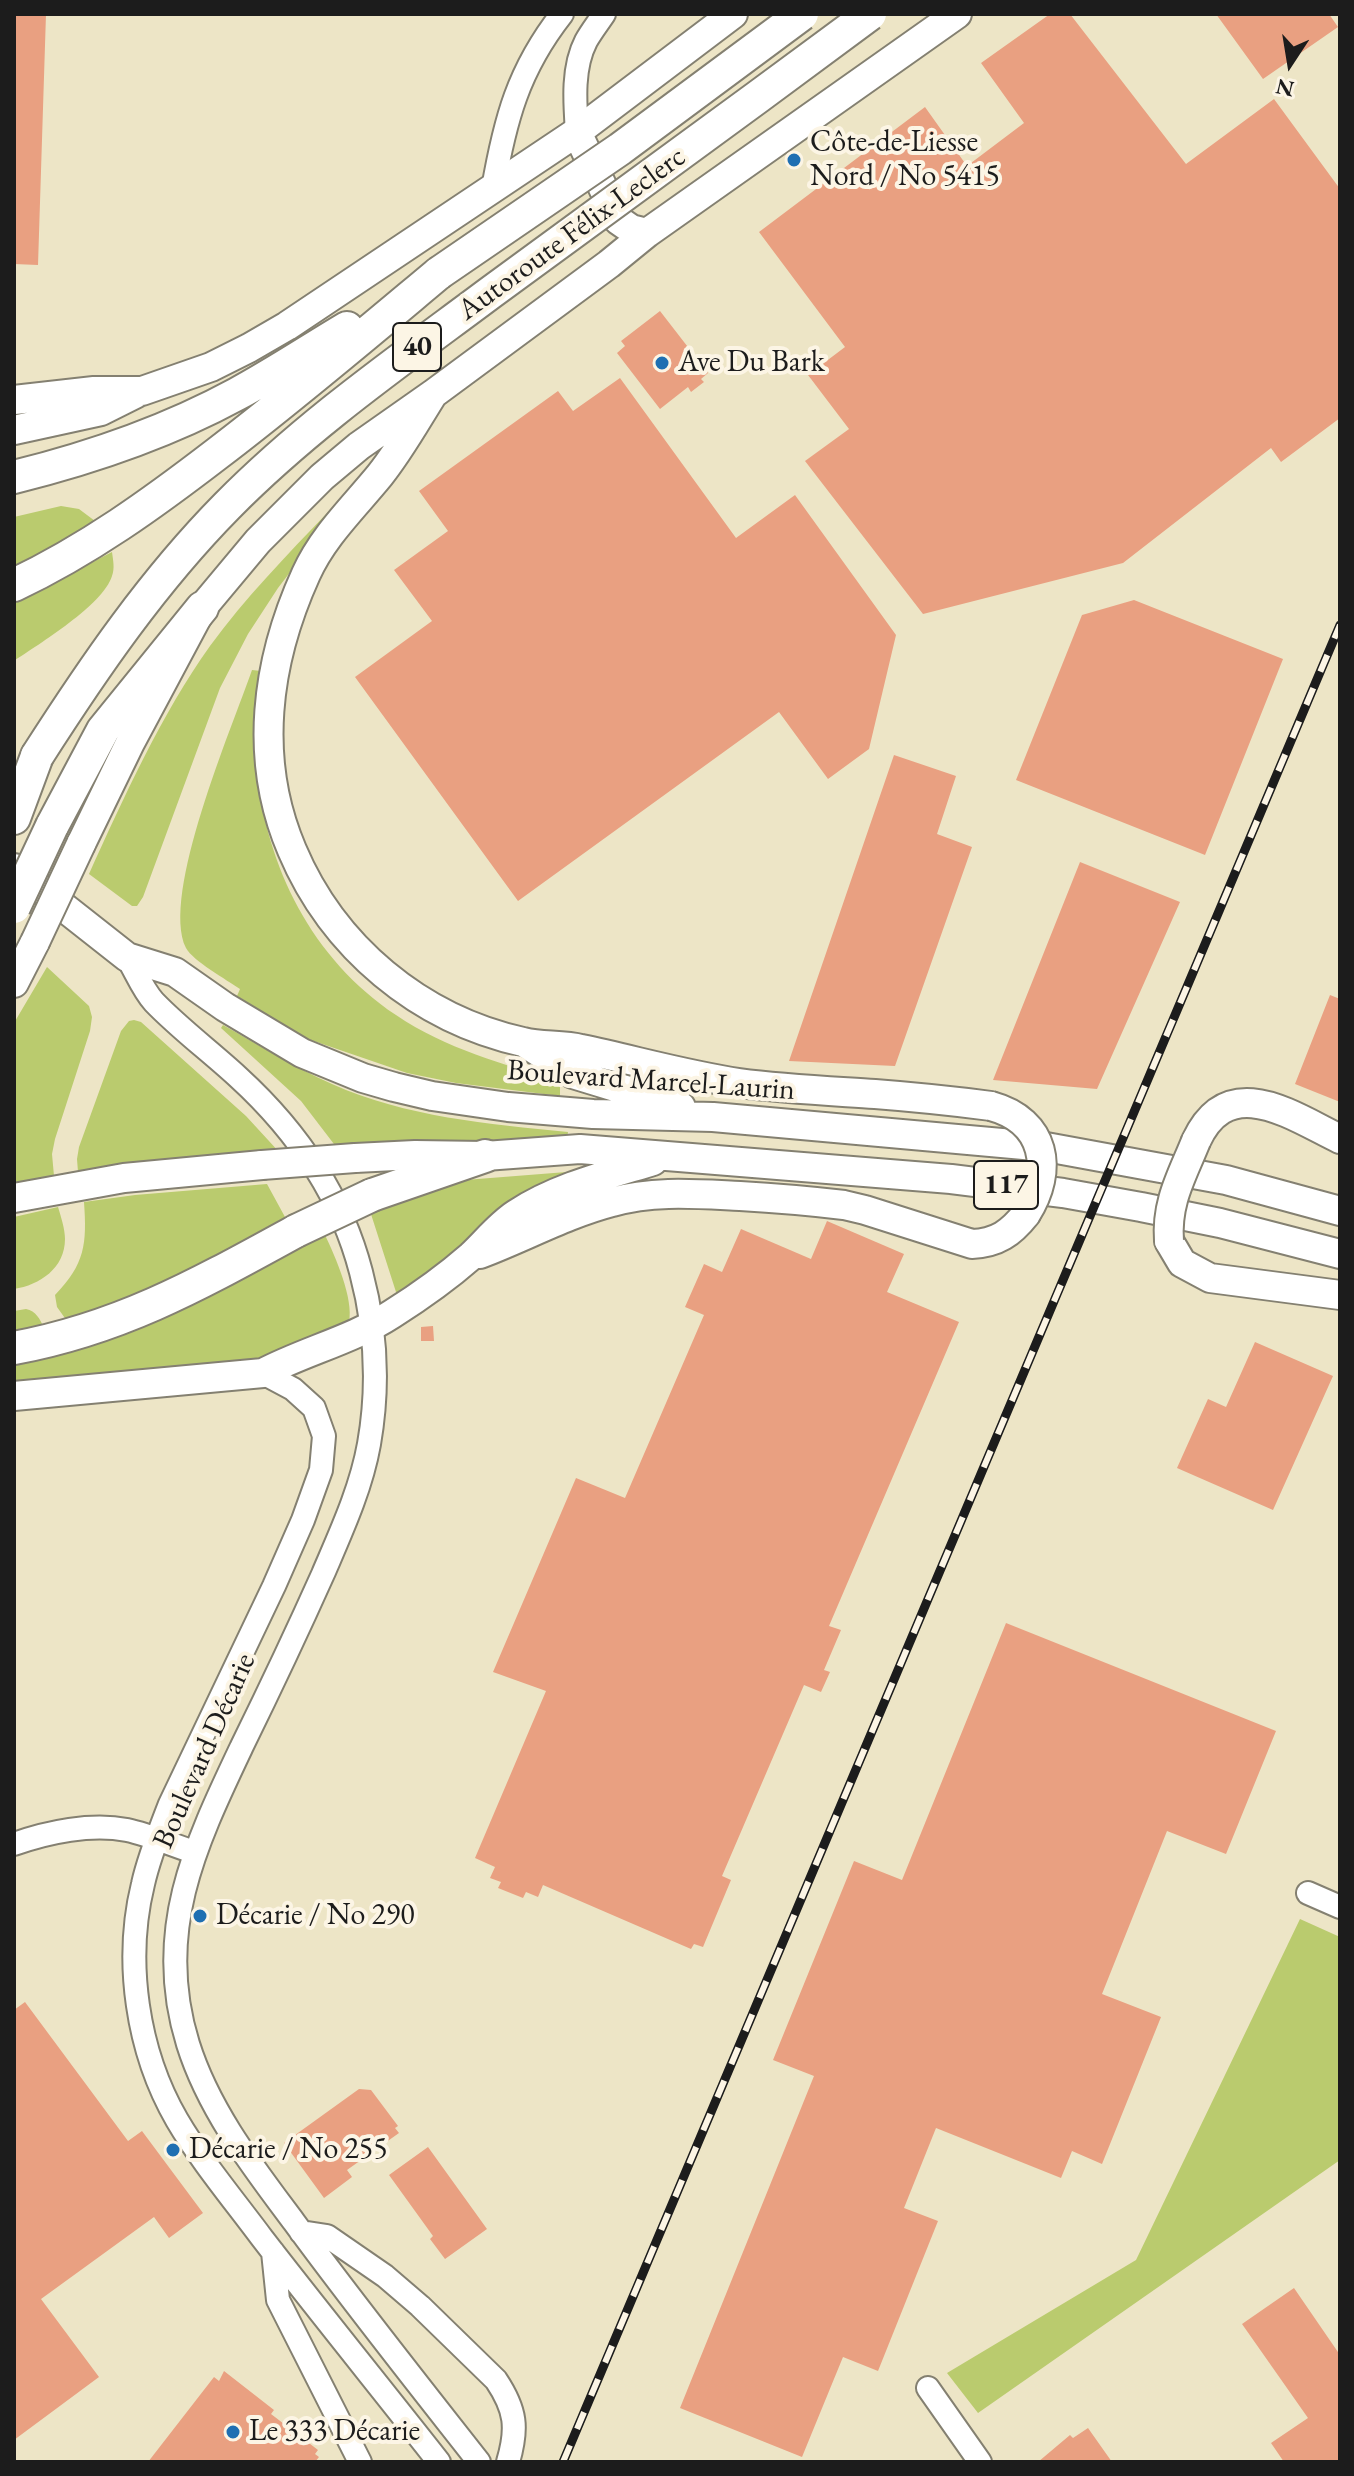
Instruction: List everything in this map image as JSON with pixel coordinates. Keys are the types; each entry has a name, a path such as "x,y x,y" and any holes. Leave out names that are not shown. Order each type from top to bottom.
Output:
{"highway":[{"name":"Autoroute Félix-Leclerc","path":"439,273 631,141 802,14"},
{"name":"Autoroute Félix-Leclerc","path":"37,756 91,671 151,592 227,506 274,460 354,393 870,14"},
{"name":"40","path":"14,477 124,444 208,408 237,394 439,273"},
{"path":"14,585 113,530 167,493 439,273"},
{"path":"14,907 52,826 103,730 202,608"},
{"name":"40","path":"14,786 37,756"},
{"path":"14,818 37,756"},
{"path":"14,1348 73,1335 142,1311 372,1195 485,1156"}],"main road":[{"path":"14,430 101,411 249,348 287,326 577,132 733,14"},
{"path":"14,983 130,743 202,608 258,541 322,477 359,446 647,233 957,14"},
{"path":"577,132 618,220 631,229 647,233"},
{"path":"14,400 77,393 142,391"},
{"path":"433,394 381,474 320,548 298,591 279,648 267,739 270,775 281,824 319,902 347,940 380,972 420,1001 469,1024 524,1043 573,1074 713,1117"},
{"name":"Boulevard Marcel-Laurin","path":"14,868 127,957 175,972 225,1007 302,1053 394,1087 508,1107 593,1114 713,1117 1046,1147 1200,1174 1340,1211"},
{"path":"468,1258 530,1235 583,1210 655,1194 697,1193 844,1205 972,1244 985,1243 999,1239 1016,1228 1040,1184 1043,1165 1036,1139 1023,1121 1004,1109 742,1083 663,1069 577,1048 524,1043"},
{"path":"1340,1139 1281,1110 1252,1103 1237,1103 1217,1112 1202,1128 1171,1201 1167,1220 1169,1241 1182,1263 1210,1278 1340,1295"},
{"path":"14,1198 124,1178 355,1158 485,1156 580,1149 665,1157"},
{"path":"14,1396 263,1373 291,1358 372,1326 403,1307 468,1258 513,1216 540,1200 665,1157"},
{"name":"117","path":"665,1157 905,1174 1022,1187 1220,1223 1340,1254"}],"street":[{"path":"493,189 503,135 517,91 538,46 562,14"},
{"path":"577,132 575,103 581,54 585,42 604,14"},
{"name":"Boulevard Décarie","path":"127,957 151,999 264,1101 309,1156 337,1206 361,1270 372,1326 375,1365 369,1446 354,1498 306,1613 207,1820 181,1896 175,1964 187,2041 203,2082 249,2162 479,2462"},
{"name":"Boulevard Décarie","path":"263,1373 293,1389 314,1408 324,1436 321,1470 274,1586 170,1804 142,1885 136,1937 136,1977 146,2042 165,2098 178,2122 273,2251 439,2462"},
{"path":"14,1844 55,1833 126,1830 194,1852"},
{"path":"1308,1893 1340,1907"},
{"path":"301,2232 327,2236 385,2276 496,2380 512,2411 514,2437 508,2462"},
{"path":"273,2251 278,2300 360,2462"},
{"path":"928,2388 980,2462"}],"green space":[{"path":"61,506 79,509 95,521 14,571 14,517"},
{"path":"328,512 333,516 278,588 248,634 220,688 143,897 137,906 132,906 89,874 144,757 192,672 223,628"},
{"path":"112,552 112,576 96,599 69,623 14,661 14,603"},
{"path":"252,670 261,671 254,738 262,805 283,875 298,908 317,938 340,967 396,1015 455,1046 560,1082 560,1096 456,1083 407,1073 305,1038 237,996 240,989 203,964 186,948 181,923 190,852 215,769"},
{"path":"47,967 89,1006 92,1017 90,1031 55,1139 52,1154 54,1176 14,1185 14,1023"},
{"path":"129,1021 141,1022 246,1116 280,1153 78,1172 79,1147 121,1031"},
{"path":"223,1025 304,1070 360,1095 418,1112 568,1132 567,1139 337,1148 301,1101 221,1028"},
{"path":"592,1170 399,1295 396,1292 370,1211 425,1188 465,1180"},
{"path":"267,1184 291,1228 194,1278 67,1321 57,1307 55,1295 73,1273 82,1253 84,1202"},
{"path":"58,1207 65,1235 61,1258 42,1279 14,1289 14,1217"},
{"path":"325,1235 346,1290 349,1322 261,1361 14,1387 14,1365 96,1344 135,1329 212,1294"},
{"path":"26,1309 35,1314 44,1328 14,1342 14,1311"},
{"path":"1300,1919 1340,1937 1340,2160 978,2413 947,2373 1136,2260"}],"building":[{"path":"14,14 46,14 38,265 14,264"},
{"path":"1050,14 1070,14 1186,164 1274,99 1340,189 1340,418 1281,462 1271,448 1123,563 923,614 805,461 849,429 808,375 845,347 759,232 925,107 967,166 1024,123 981,63"},
{"path":"1216,14 1329,14 1338,27 1263,79"},
{"name":"Ave Du Bark","path":"660,311 708,373 701,379 704,382 691,392 688,387 660,409 617,353 625,346 621,341"},
{"path":"620,378 736,538 795,495 896,635 869,749 828,779 779,712 518,901 355,677 432,621 394,570 448,531 419,491 558,391 573,411"},
{"path":"1134,600 1283,659 1205,855 1016,780 1082,615"},
{"path":"894,755 956,776 937,834 972,847 895,1066 789,1061"},
{"path":"1080,862 1180,902 1097,1089 993,1080"},
{"path":"1330,995 1340,999 1340,1102 1295,1084"},
{"path":"827,1221 904,1254 887,1292 959,1322 829,1626 841,1630 824,1670 830,1672 821,1692 804,1685 722,1876 731,1880 703,1947 694,1944 691,1949 543,1885 538,1897 526,1892 523,1898 498,1888 501,1882 490,1878 495,1867 475,1858 546,1691 493,1672 576,1478 625,1498 704,1315 685,1307 704,1264 722,1272 741,1229 811,1259"},
{"path":"433,1326 434,1341 421,1341 421,1327"},
{"path":"1255,1342 1333,1376 1273,1510 1177,1468 1208,1399 1226,1407"},
{"path":"1006,1623 1276,1731 1226,1854 1167,1831 1102,1994 1161,2017 1102,2164 1072,2151 1061,2178 936,2128 904,2208 938,2221 878,2371 843,2357 802,2457 680,2408 814,2076 773,2060 854,1861 902,1880"},
{"path":"25,2002 128,2141 142,2131 203,2213 169,2238 154,2217 41,2299 99,2377 14,2440 14,2010"},
{"path":"359,2089 371,2090 398,2126 395,2128 399,2133 347,2170 352,2177 324,2198 284,2143"},
{"path":"428,2147 487,2229 445,2259 430,2239 433,2236 389,2175"},
{"path":"1294,2288 1340,2355 1340,2462 1284,2462 1271,2443 1308,2418 1242,2324"},
{"name":"Le 333 Décarie","path":"224,2371 274,2410 271,2414 318,2450 315,2454 319,2457 315,2462 148,2462 214,2377 219,2381"},
{"path":"1088,2428 1112,2462 1038,2462 1070,2435 1073,2438"}],"railway":[{"path":"563,2462 1340,625"}],"place":[{"name":"Côte-de-Liesse Nord / No 5415","path":"794,160"},
{"name":"Ave Du Bark","path":"662,363"},
{"name":"Décarie / No 290","path":"200,1916"},
{"name":"Décarie / No 255","path":"173,2150"},
{"name":"Le 333 Décarie","path":"233,2432"}]}
